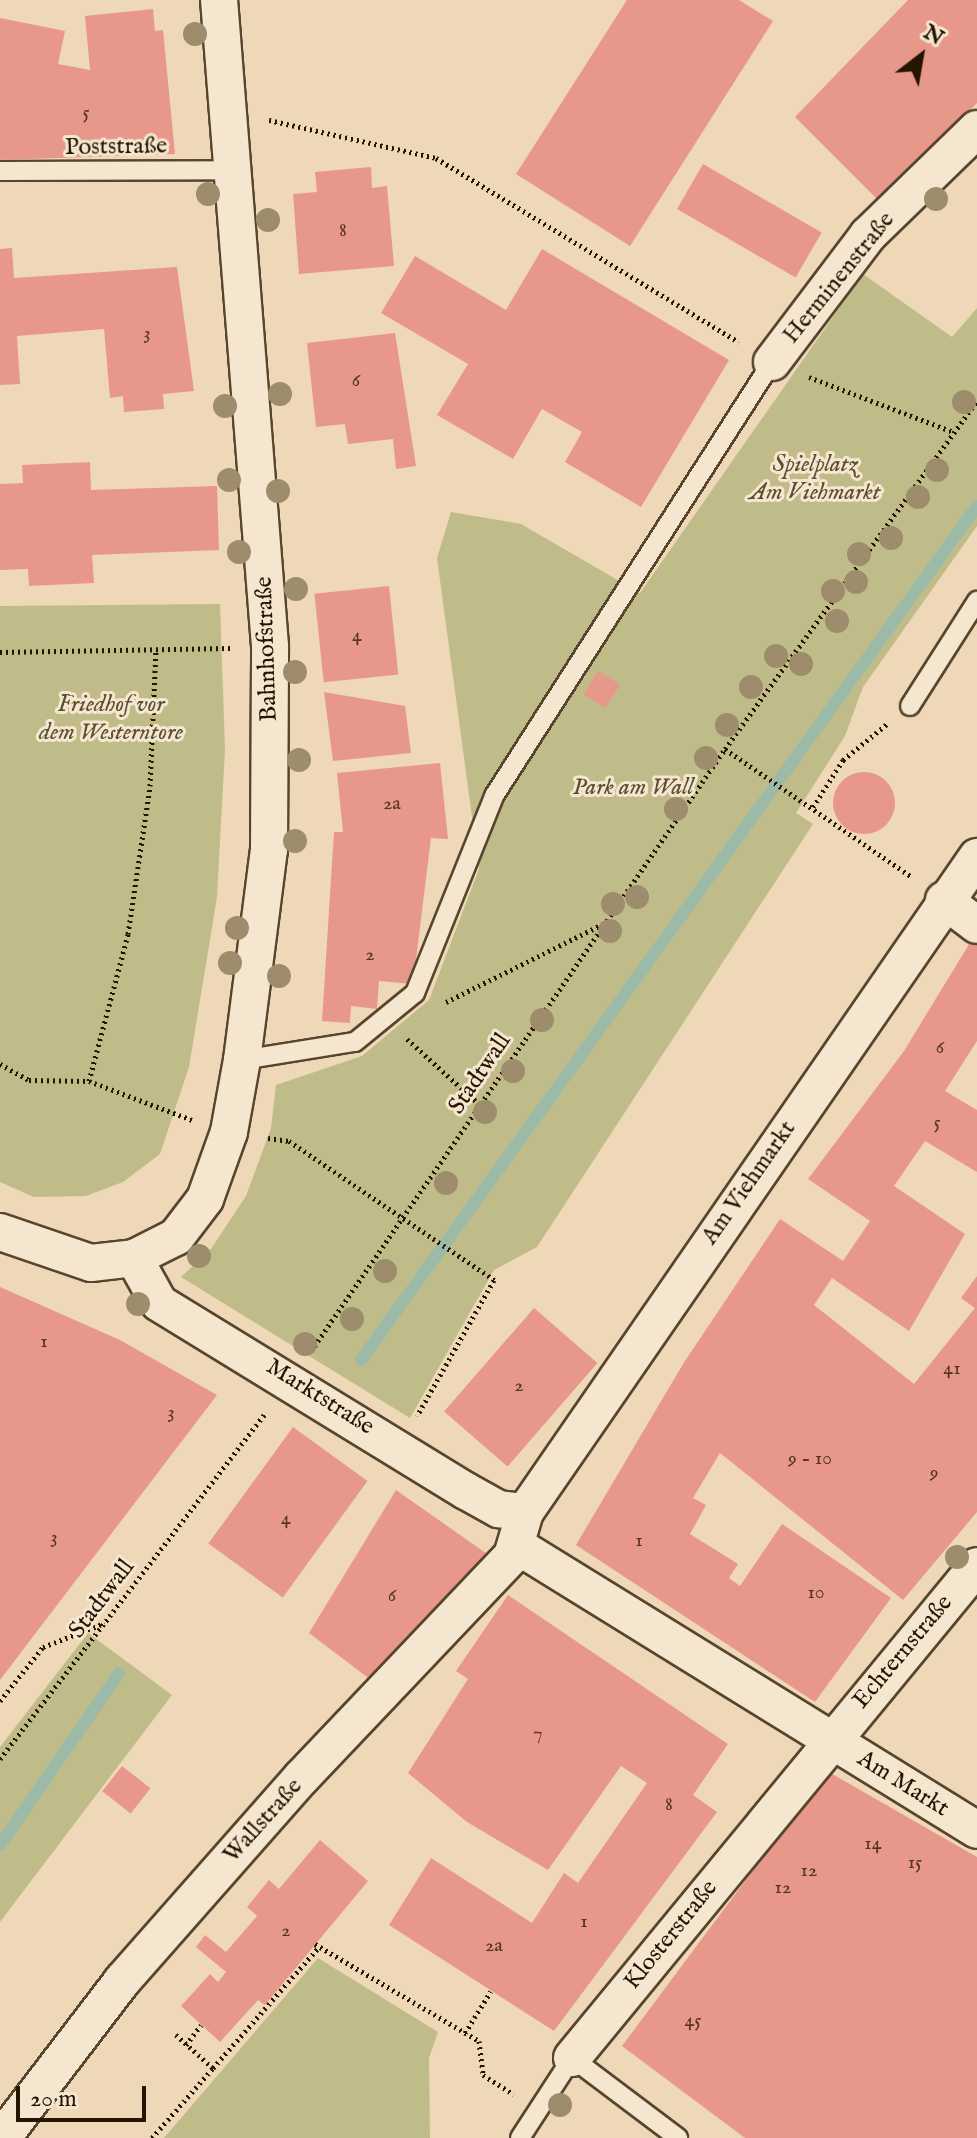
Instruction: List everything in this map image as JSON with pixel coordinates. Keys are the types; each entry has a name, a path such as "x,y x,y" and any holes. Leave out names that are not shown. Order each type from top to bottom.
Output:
{"street":[{"name":"Bahnhofstraße","path":"0,1232 91,1263 134,1258 176,1237 205,1199 229,1132 242,1060 269,850 270,646 219,0"},
{"name":"Herminenstraße","path":"772,362 868,235 977,129"},
{"name":"Am Viehmarkt","path":"522,1529 944,900 977,857"},
{"path":"944,900 977,925"},
{"name":"Marktstraße","path":"134,1258 159,1303 293,1378 499,1509 522,1529 830,1738"},
{"name":"Wallstraße","path":"2,2138 133,1969 522,1529"},
{"name":"Echternstraße","path":"830,1738 977,1566"},
{"name":"Am Markt","path":"830,1738 977,1830"},
{"name":"Klosterstraße","path":"572,2058 830,1738"}],"lane":[{"name":"Poststraße","path":"0,171 232,170"},
{"path":"242,1060 355,1042 415,993 494,796 772,362"},
{"path":"910,706 977,601"},
{"path":"572,2058 678,2138"},
{"name":"Klosterstraße","path":"520,2138 572,2058"}],"path":[{"path":"229,111 436,158 772,362 954,432"},
{"name":"Stadtwall","path":"0,1759 293,1378 725,749 977,401"},
{"path":"0,652 156,651 270,646"},
{"path":"89,1081 128,934 150,786 156,651"},
{"path":"813,807 843,760 910,706"},
{"path":"725,749 944,900"},
{"path":"437,1007 606,922"},
{"path":"379,1022 480,1105"},
{"path":"0,1064 29,1080 89,1081 229,1132 289,1141 405,1215 494,1280 399,1447"},
{"path":"0,1701 43,1647 106,1623"},
{"path":"152,2138 317,1946 479,2041 483,2075 537,2112"},
{"path":"465,2033 491,1991"},
{"path":"186,2045 201,2025"},
{"path":"176,2035 213,2068"}],"green space":[{"name":"Park am Wall","path":"863,274 952,337 977,308 977,526 863,687 845,736 796,813 813,824 537,1247 494,1270 410,1418 181,1277 211,1249 246,1196 271,1128 276,1085 362,1056 429,1000 479,869 437,558 451,512 521,524 640,593"},
{"name":"Friedhof vor dem Westerntore","path":"220,604 225,749 217,897 189,1067 160,1154 123,1182 86,1196 34,1197 0,1182 0,606"},
{"path":"88,1633 172,1695 0,1922 0,1747"},
{"path":"318,1958 438,2032 429,2058 430,2138 164,2138"}],"building":[{"path":"627,0 739,0 773,21 630,246 516,174"},
{"path":"908,0 977,0 977,103 879,201 795,117"},
{"path":"153,9 155,31 163,30 175,154 0,160 0,18 65,31 58,64 90,70 85,16"},
{"path":"703,164 822,232 796,278 677,209"},
{"path":"371,167 372,188 387,186 394,266 299,274 293,194 317,192 315,172"},
{"path":"12,248 14,278 177,267 194,391 163,394 164,409 124,412 123,396 110,398 104,329 17,336 20,384 0,385 0,249"},
{"path":"542,249 729,360 641,507 565,462 582,432 542,409 513,459 437,415 468,364 381,313 415,256 506,310"},
{"path":"395,333 416,466 396,469 393,439 348,444 345,424 316,427 307,343"},
{"path":"90,462 91,490 217,486 219,550 92,555 94,583 29,586 28,569 0,570 0,484 23,483 22,465"},
{"path":"389,586 398,675 324,682 314,594"},
{"path":"598,671 620,685 606,708 584,694"},
{"path":"324,692 405,706 411,753 333,761"},
{"path":"440,763 448,839 431,838 413,984 379,981 377,1009 351,1006 350,1023 322,1021 334,832 343,832 337,773"},
{"path":"864,772 876,774 886,781 893,791 893,815 886,825 876,832 864,834 852,832 842,825 835,815 833,803 835,791 842,781 852,774"},
{"path":"971,941 977,945 977,1041 945,1091 977,1110 977,1172 925,1141 894,1186 965,1234 909,1331 832,1278 814,1305 914,1384 975,1308 961,1298 977,1276 977,1512 903,1600 720,1453 693,1498 706,1505 690,1534 738,1564 729,1578 740,1586 782,1524 891,1598 815,1702 576,1545 683,1364 780,1219 843,1261 870,1221 808,1179 904,1051"},
{"path":"0,1287 120,1340 217,1395 0,1680"},
{"path":"534,1308 597,1363 508,1467 444,1411"},
{"path":"293,1427 367,1481 283,1598 208,1543"},
{"path":"396,1490 490,1556 371,1680 309,1633"},
{"path":"508,1595 728,1744 693,1795 717,1812 554,2031 389,1925 431,1858 532,1923 564,1873 578,1883 647,1783 621,1766 548,1870 467,1822 408,1773 468,1679 456,1671"},
{"path":"122,1766 150,1788 131,1813 102,1791"},
{"path":"827,1771 977,1857 977,2138 745,2138 622,2046"},
{"path":"320,1840 368,1881 265,2005 258,2000 220,2042 181,2006 210,1974 218,1982 226,1972 196,1947 205,1935 226,1952 257,1916 247,1907 269,1880 279,1889"}],"waterway":[{"path":"361,1360 977,506"},
{"path":"0,1845 119,1673"}],"park label":[{"name":"Spielplatz Am Viehmarkt","path":"815,479"}]}
